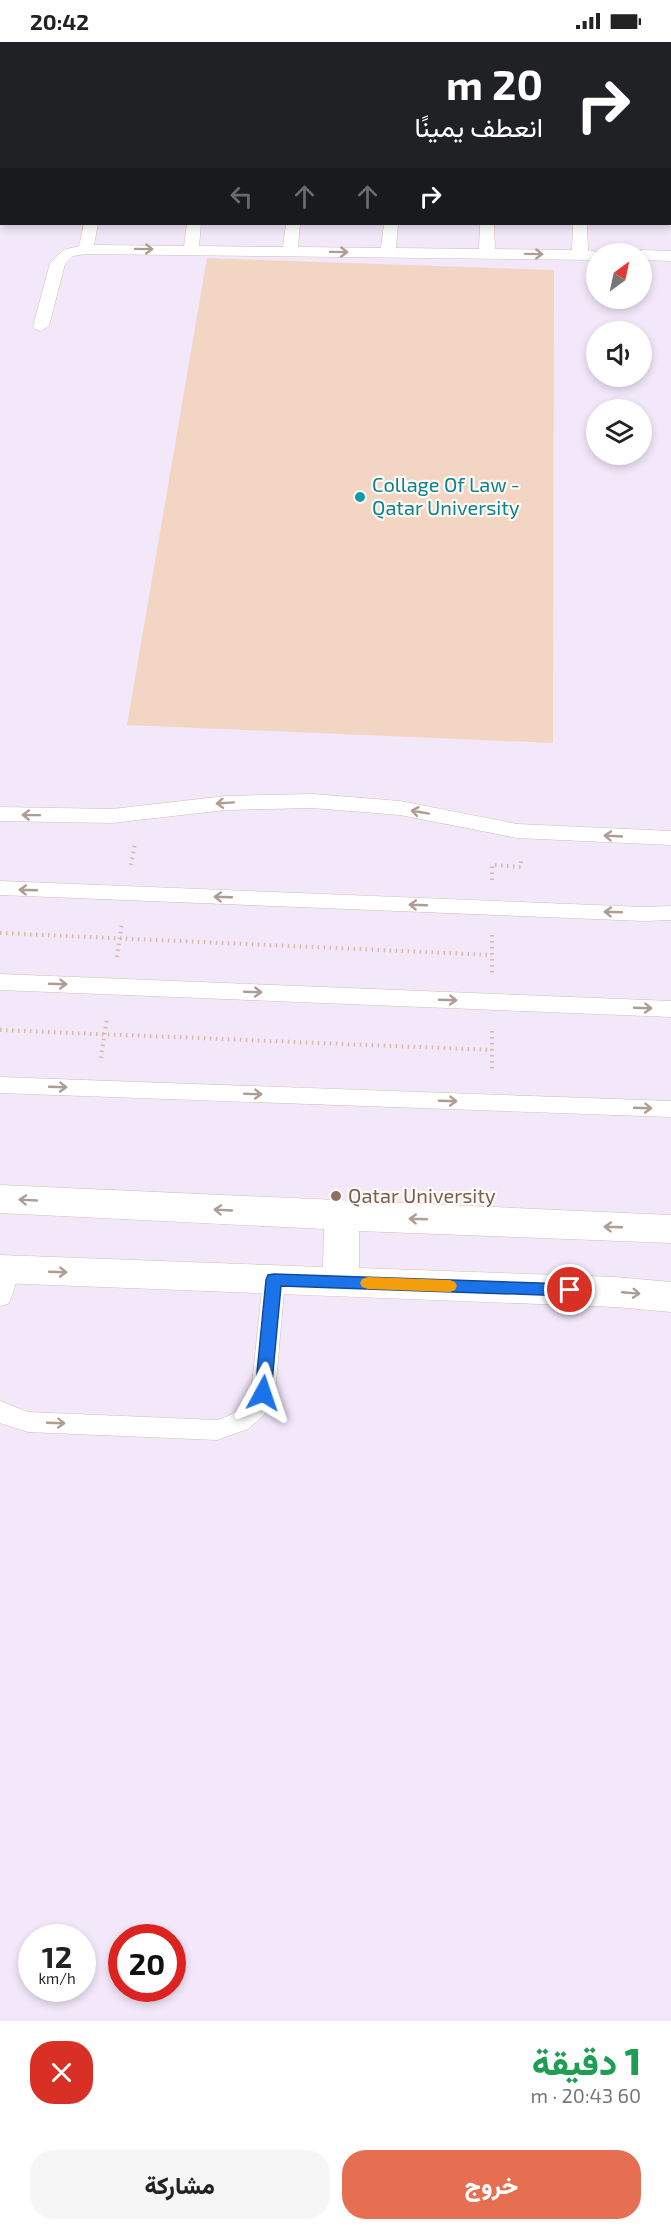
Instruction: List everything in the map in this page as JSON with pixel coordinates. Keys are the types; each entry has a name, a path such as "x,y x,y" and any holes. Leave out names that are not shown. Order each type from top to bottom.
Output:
{"street":[{"path":"0,1199 342,1216 671,1228"},
{"path":"341,1282 342,1216"},
{"path":"2,1279 274,1280 671,1296"}],"lane":[{"path":"86,249 91,225"},
{"path":"191,250 195,225"},
{"path":"290,251 293,225"},
{"path":"388,252 391,225"},
{"path":"487,225 487,253"},
{"path":"580,225 580,254"},
{"path":"42,326 58,263 68,253 86,249 586,254"},
{"path":"652,255 671,256"},
{"path":"0,814 112,816 226,803 313,801 400,808 491,827 543,832 671,838"},
{"path":"0,888 671,913"},
{"path":"0,982 671,1009"},
{"path":"0,1085 671,1109"},
{"path":"0,1411 12,1418 28,1422 217,1430 236,1425 251,1415 259,1405 263,1393 274,1280"}],"path":[{"path":"97,1089 136,831 150,831 148,813"},
{"path":"491,827 492,844 521,853 521,867 492,865 492,1103"},
{"path":"0,933 492,955"},
{"path":"0,1030 492,1050"}],"shaded area":[{"name":"Qatar University","path":"0,225 671,225 671,2021 0,2021"}],"building":[{"name":"Collage Of Law - Qatar University","path":"207,258 554,270 553,743 127,725"}],"slow traffic":[{"path":"368,1283 450,1286"}],"place":[{"name":"Collage Of Law - Qatar University","path":"360,497"},
{"name":"Qatar University","path":"336,1196"}],"route":[{"path":"263,1393 274,1280 570,1290"}]}
